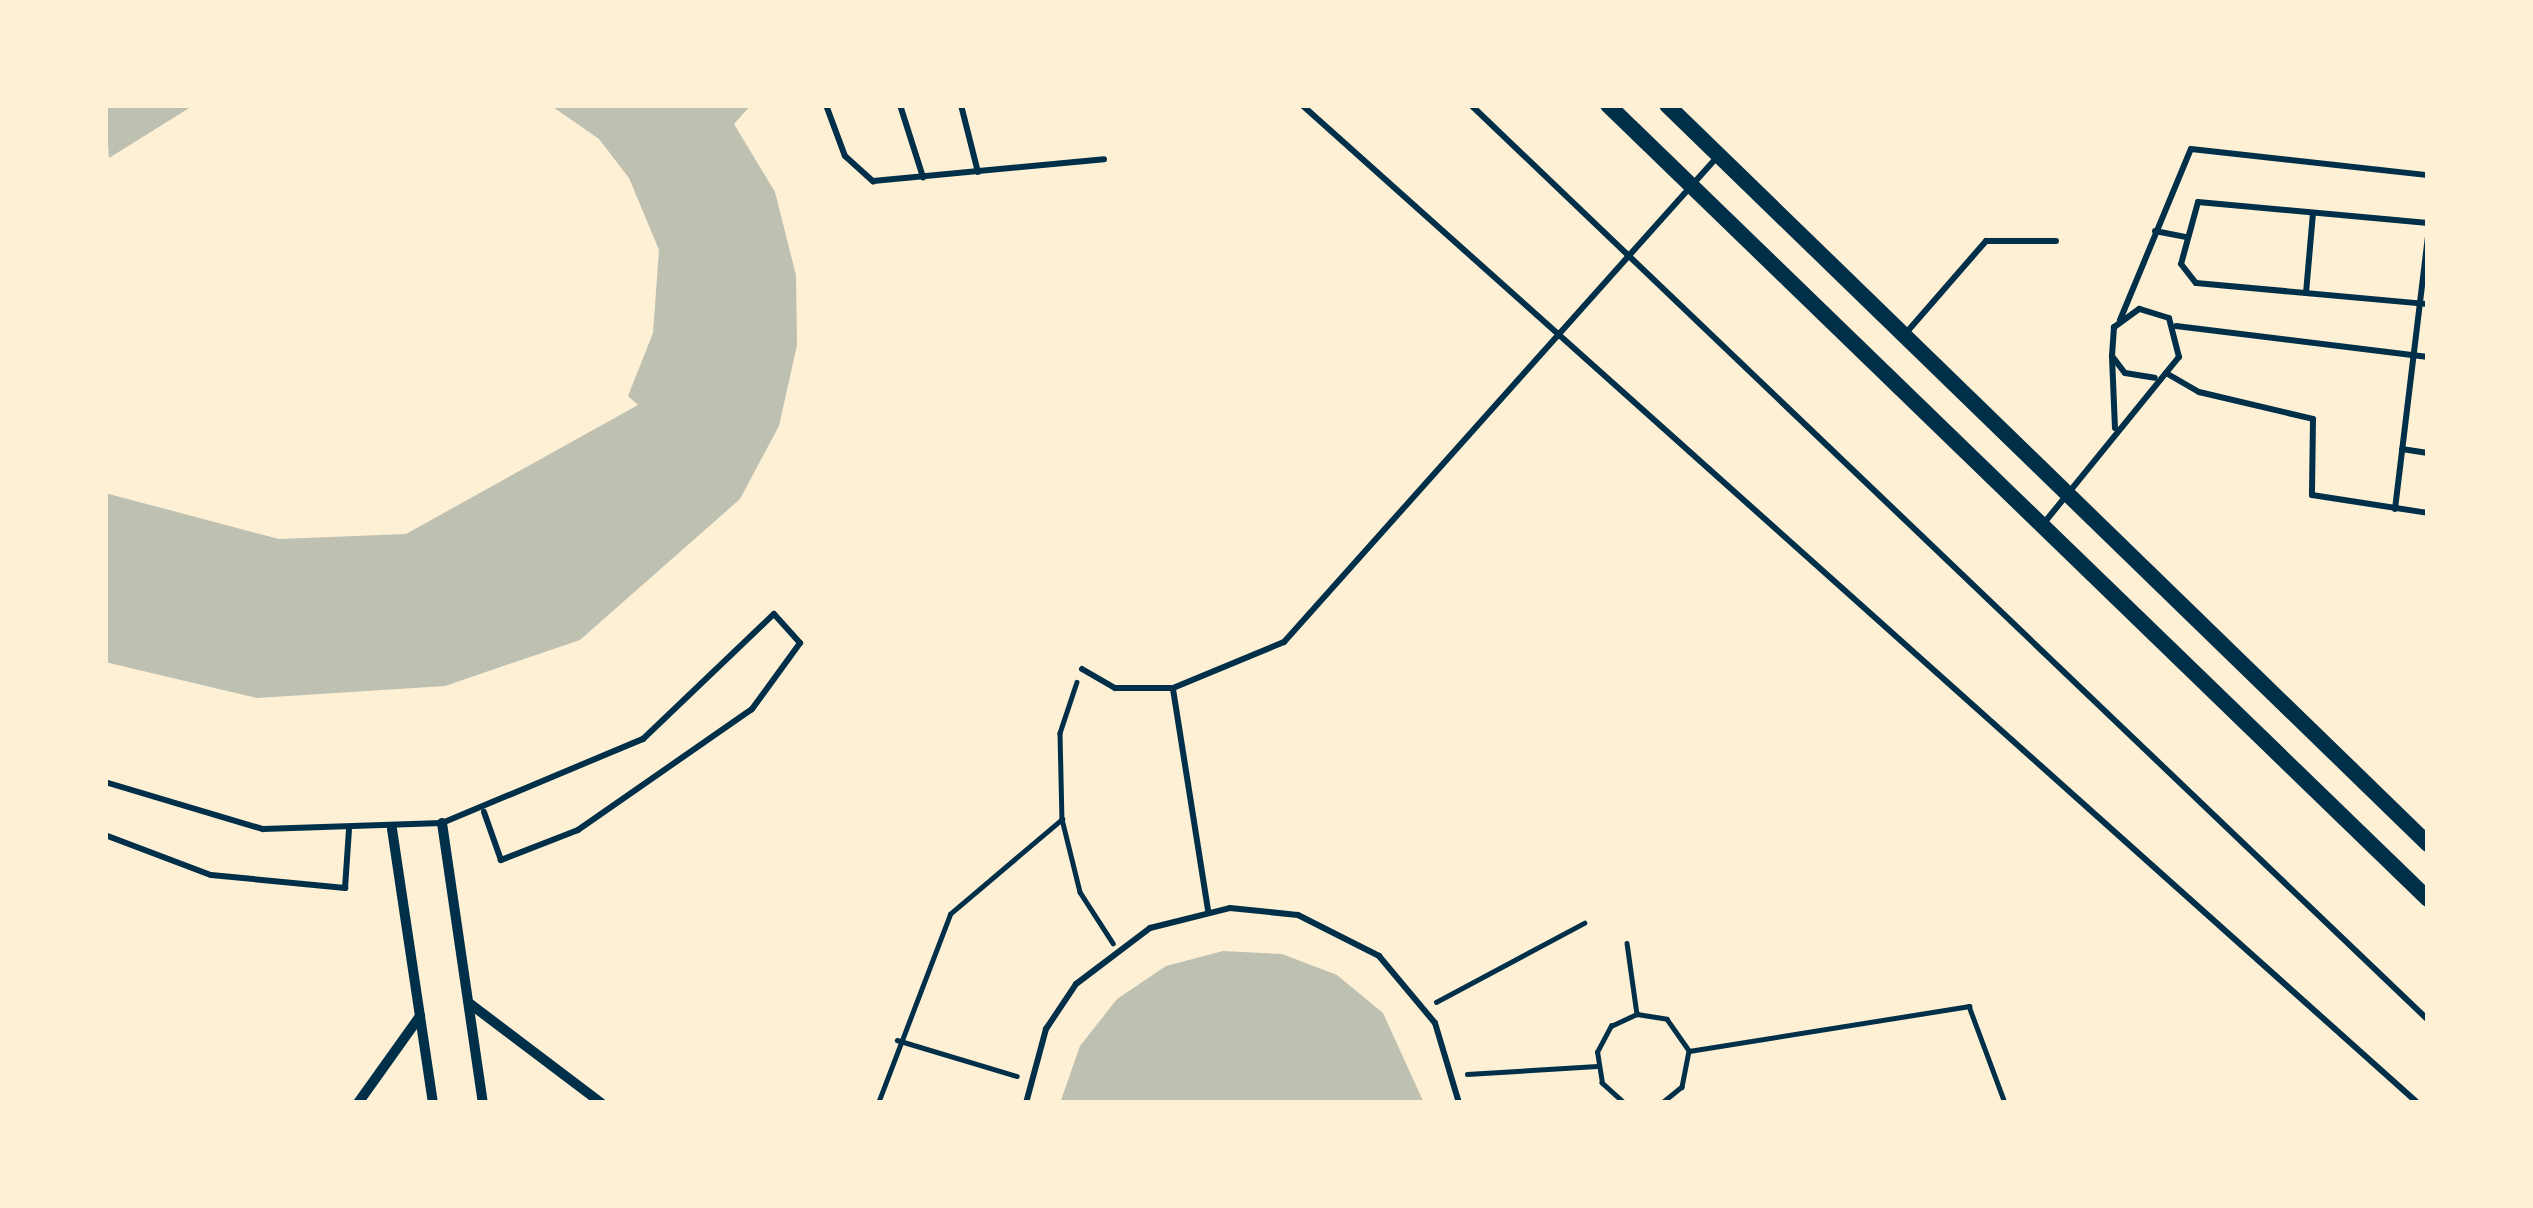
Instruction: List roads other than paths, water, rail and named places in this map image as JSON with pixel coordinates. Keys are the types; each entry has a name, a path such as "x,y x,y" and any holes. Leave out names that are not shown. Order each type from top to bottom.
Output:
{"main road":[{"path":"1608,105 2428,899"},
{"path":"1667,105 2428,844"}],"street":[{"path":"442,823 483,1103"},
{"path":"392,829 433,1103"},
{"path":"469,1003 601,1103"},
{"path":"358,1103 420,1016"}],"lane":[{"path":"826,105 858,178 923,177 1105,159"},
{"path":"900,105 923,177"},
{"path":"961,105 978,172"},
{"path":"1302,105 1557,339 2418,1103"},
{"path":"1472,105 2428,1020"},
{"path":"2116,432 2112,356 2120,320 2155,231 2201,145 2428,175"},
{"path":"1082,669 1115,688 1173,688 1284,642 1719,154"},
{"path":"2424,303 2196,284 2181,264 2198,202 2428,223"},
{"path":"2306,293 2313,212"},
{"path":"2155,231 2186,237"},
{"path":"2395,509 2412,356 2424,303 2428,238"},
{"path":"1906,333 1986,242 2056,242"},
{"path":"2120,320 2150,309 2176,326 2428,357"},
{"path":"2042,525 2155,379 2179,356 2176,326"},
{"path":"2112,356 2125,373 2155,379"},
{"path":"2166,373 2199,392 2313,419 2312,495 2428,513"},
{"path":"2402,448 2428,452"},
{"path":"105,782 180,813 349,830 442,823 484,812 643,739 775,614 800,643 752,709 578,830 501,860 484,812"},
{"path":"1173,688 1208,910"},
{"path":"105,835 211,875 345,888 349,830"},
{"path":"1026,1103 1028,1079 1056,1014 1116,948 1208,910 1276,910 1341,931 1426,1007 1455,1074 1459,1103"}]}
